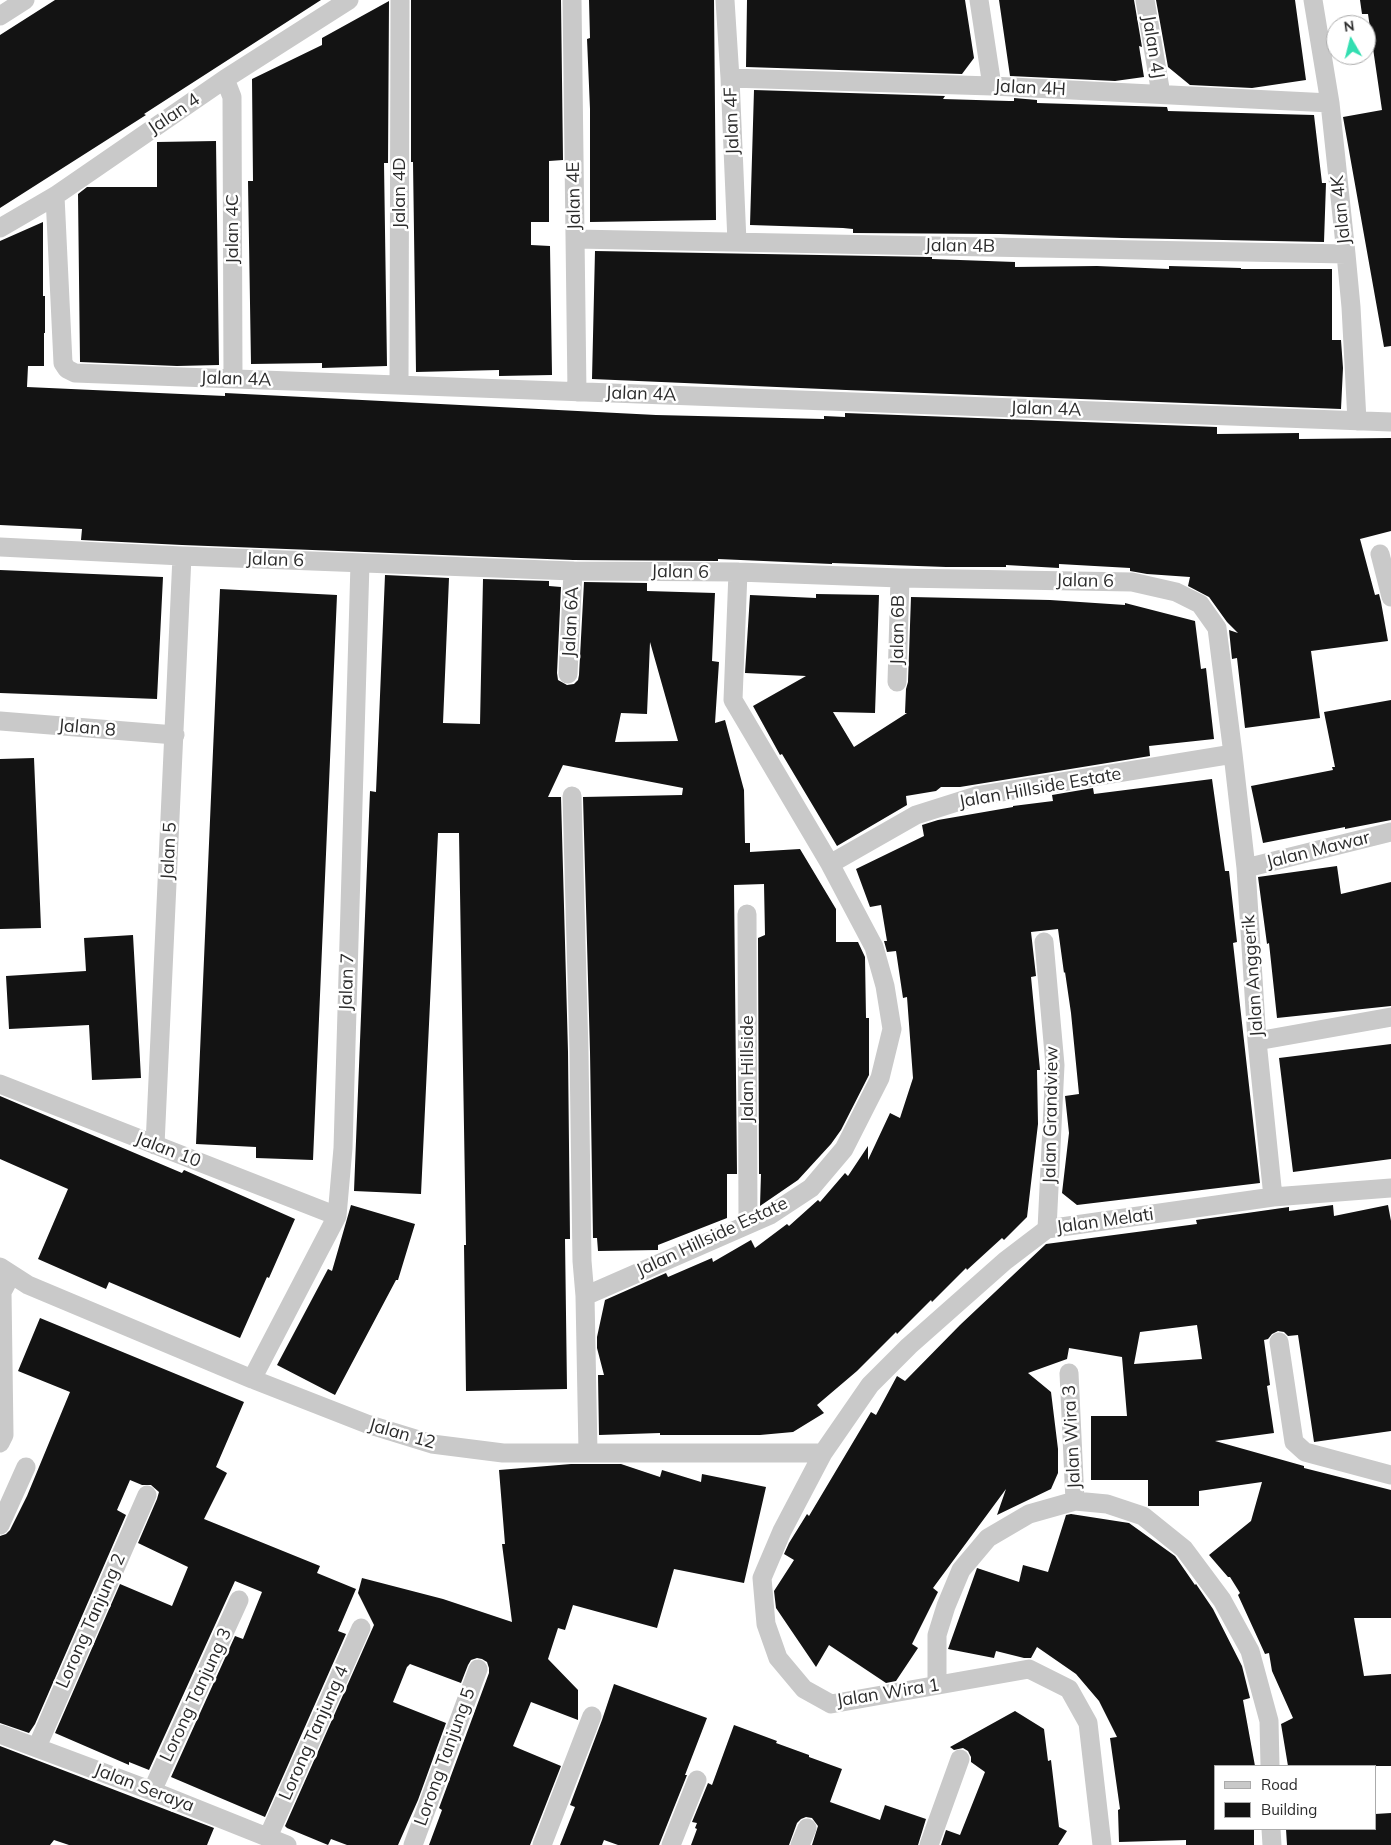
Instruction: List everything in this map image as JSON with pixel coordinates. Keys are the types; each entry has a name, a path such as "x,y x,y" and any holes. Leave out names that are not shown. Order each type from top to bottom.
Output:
{"street":[{"path":"0,16 25,0"},
{"name":"Jalan 4","path":"0,228 54,196 224,79 349,0"},
{"name":"Jalan 4D","path":"400,0 400,385"},
{"name":"Jalan 4E","path":"572,0 577,392"},
{"name":"Jalan 4F","path":"725,0 736,242"},
{"path":"979,0 992,86"},
{"name":"Jalan 4J","path":"1145,0 1160,94"},
{"name":"Jalan 4K","path":"1313,0 1330,103 1346,254 1351,307 1356,420"},
{"name":"Jalan 4H","path":"730,78 992,86 1330,103"},
{"name":"Jalan 4C","path":"224,79 232,97 233,379"},
{"name":"Jalan 4A","path":"54,196 63,363 67,369 75,373 1391,422"},
{"name":"Jalan 4B","path":"575,239 1346,254"},
{"name":"Jalan 6","path":"0,547 182,556 573,570 738,572 900,578 1132,582 1176,592 1200,604 1217,628 1233,754"},
{"path":"1380,554 1391,597"},
{"name":"Jalan 5","path":"155,1145 182,556"},
{"name":"Jalan 7","path":"252,1379 337,1216 343,1148 360,563"},
{"name":"Jalan 6A","path":"568,674 573,570"},
{"name":"Jalan Hillside Estate","path":"585,1296 770,1215 811,1188 844,1149 880,1078 892,1029 874,947 830,864 733,700 738,572"},
{"name":"Jalan 6B","path":"897,682 900,578"},
{"name":"Jalan 8","path":"0,721 175,735"},
{"name":"Jalan Hillside Estate","path":"830,864 916,815 976,796 1233,754"},
{"name":"Jalan Anggerik","path":"1233,754 1246,868 1257,1041 1273,1197"},
{"path":"572,796 588,1452"},
{"name":"Jalan Mawar","path":"1246,868 1391,832"},
{"name":"Jalan Hillside","path":"746,914 748,1224"},
{"name":"Jalan Grandview","path":"1044,942 1055,1065 1047,1229"},
{"path":"1257,1041 1391,1017"},
{"name":"Jalan 10","path":"0,1084 337,1216"},
{"name":"Jalan Melati","path":"823,1453 870,1385 909,1346 1005,1261 1047,1229 1273,1197 1391,1188"},
{"path":"0,1443 4,1435 2,1292 5,1271"},
{"name":"Jalan 12","path":"5,1271 28,1285 252,1379 367,1424 432,1444 503,1453 823,1453"},
{"path":"1279,1342 1294,1442 1305,1452 1391,1475"},
{"name":"Jalan Wira 3","path":"1069,1373 1075,1501"},
{"name":"Jalan Wira 1","path":"823,1453 782,1531 762,1578 766,1624 778,1658 804,1689 831,1704 1029,1669 1069,1689 1088,1723 1102,1845"},
{"path":"0,1525 26,1467"},
{"name":"Lorong Tanjung 2","path":"37,1747 147,1496"},
{"path":"937,1685 937,1635 946,1606 962,1570 988,1538 1029,1514 1075,1501 1107,1504 1143,1516 1184,1549 1216,1592 1250,1651 1269,1721 1270,1765"},
{"name":"Lorong Tanjung 3","path":"152,1791 240,1600"},
{"name":"Lorong Tanjung 4","path":"268,1837 361,1628"},
{"name":"Lorong Tanjung 5","path":"413,1845 478,1669"},
{"path":"542,1845 592,1716"},
{"name":"Jalan Seraya","path":"0,1734 152,1791 286,1845"},
{"path":"929,1845 960,1759"},
{"path":"671,1845 697,1780"},
{"path":"1271,1830 1272,1845"}],"building":[{"path":"55,0 321,0 0,208 0,35"},
{"path":"411,0 561,0 563,160 549,161 549,222 531,222 531,245 550,246 552,375 499,376 499,370 416,372 413,162 411,162"},
{"path":"589,0 714,0 716,220 590,222 590,109 587,39 590,38"},
{"path":"747,0 965,0 974,58 962,74 746,67"},
{"path":"999,0 1134,0 1142,47 1139,46 1144,77 1115,81 1010,76"},
{"path":"1156,0 1295,0 1306,80 1252,88 1190,85 1168,67"},
{"path":"1360,0 1391,0 1391,346 1384,347 1343,117 1382,110 1375,65 1376,15 1362,14"},
{"path":"389,1 388,163 384,163 387,366 322,368 322,363 251,364 248,181 253,181 252,79 322,45 322,38"},
{"path":"754,90 945,96 943,99 1014,101 1014,98 1037,100 1037,103 1167,107 1168,111 1314,115 1322,183 1326,183 1324,242 999,234 853,233 853,229 843,228 750,225"},
{"path":"216,141 219,365 177,366 80,362 78,194 87,187 157,187 157,142"},
{"path":"43,222 44,366 28,366 27,387 225,396 225,393 656,415 824,419 824,416 845,417 845,413 1217,427 1217,434 1299,433 1299,439 1391,438 1391,531 1360,539 1375,595 1379,594 1388,641 1311,651 1320,718 1245,728 1237,658 1232,659 1229,630 1238,633 1227,622 1209,597 1188,586 1190,577 1147,574 1130,571 1130,568 1059,564 1059,568 1006,565 1006,567 946,567 832,564 718,559 718,561 573,560 182,545 81,540 82,529 0,525 0,241"},
{"path":"595,251 932,257 932,259 1015,262 1015,267 1097,266 1169,269 1169,266 1241,269 1332,269 1332,340 1341,340 1343,368 1341,409 592,379"},
{"path":"0,570 163,577 157,699 0,693"},
{"path":"385,575 449,578 443,723 480,724 483,579 549,581 549,586 561,587 557,673 558,680 567,685 574,684 578,680 579,675 584,582 647,583 647,591 715,593 712,661 719,662 715,723 725,720 744,790 745,843 750,843 750,852 800,849 836,909 836,942 858,942 865,957 866,1018 869,1018 869,1075 841,1130 831,1144 798,1180 760,1206 758,938 765,935 764,884 734,885 737,1174 727,1174 727,1218 658,1245 658,1250 598,1251 597,1238 593,1238 583,797 682,795 683,788 563,765 548,797 561,797 568,1052 570,1239 565,1239 567,1389 466,1391 464,1245 466,1245 459,833 438,833 421,1194 354,1191 370,791 376,792","holes":["650,642 678,741 615,742 621,713 647,714"]},
{"path":"220,589 337,595 313,1160 256,1158 256,1147 196,1144"},
{"path":"816,594 879,595 875,713 833,712 854,747 907,713 905,713 911,597 1050,600 1125,605 1125,603 1195,621 1201,669 1206,668 1214,739 1149,746 1150,756 960,787 941,787 936,791 906,796 907,805 837,846 782,754 780,755 753,706 806,676 745,673 750,595 816,598"},
{"path":"1391,700 1391,820 1263,843 1251,786 1333,770 1332,767 1335,767 1324,712"},
{"path":"34,758 41,928 0,929 0,759"},
{"path":"1212,779 1225,871 1229,871 1237,942 1233,943 1260,1183 1077,1205 1062,1193 1069,1133 1065,1096 1079,1094 1071,1013 1058,929 1031,932 1036,976 1031,977 1040,1070 1037,1070 1038,1124 1027,1217 1004,1240 1002,1238 967,1270 966,1268 897,1334 896,1332 857,1371 817,1405 824,1413 793,1432 760,1435 660,1435 660,1433 599,1435 598,1375 604,1375 597,1348 597,1337 605,1300 666,1273 668,1277 712,1258 713,1262 751,1240 755,1248 787,1224 789,1226 818,1200 820,1202 845,1173 848,1176 868,1146 868,1160 890,1113 900,1118 913,1078 907,997 903,998 896,951 887,952 884,941 887,941 881,905 870,907 856,869 924,836 922,825 938,820 1013,806 1053,801 1052,795 1093,788 1094,794"},
{"path":"1337,866 1341,894 1391,882 1391,1006 1277,1018 1269,943 1267,944 1258,877"},
{"path":"133,935 141,1078 92,1080 89,1025 9,1029 6,976 86,971 84,938"},
{"path":"1391,1044 1391,1159 1293,1172 1279,1058"},
{"path":"0,1096 182,1173 184,1170 295,1219 240,1338 109,1282 106,1289 38,1259 68,1189 0,1159"},
{"path":"351,1205 415,1224 398,1280 396,1280 335,1395 277,1365 328,1269 332,1271"},
{"path":"1333,1205 1334,1216 1388,1205 1391,1221 1391,1431 1314,1442 1298,1335 1288,1336 1284,1332 1278,1331 1264,1340 1270,1385 1267,1386 1274,1433 1215,1441 1304,1466 1304,1468 1391,1490 1391,1618 1354,1618 1364,1676 1391,1674 1391,1766 1288,1765 1281,1724 1293,1718 1272,1671 1269,1653 1265,1654 1238,1595 1240,1593 1230,1577 1209,1555 1251,1521 1262,1482 1199,1491 1199,1506 1148,1506 1148,1480 1091,1480 1091,1416 1127,1416 1122,1357 1069,1348 1067,1359 1028,1373 1051,1392 1058,1449 1058,1473 1051,1489 997,1515 1006,1489 933,1588 938,1592 912,1644 918,1648 896,1681 886,1683 829,1645 816,1667 776,1608 774,1591 794,1560 784,1554 871,1412 876,1415 897,1376 905,1381 960,1325 1046,1244 1197,1224 1196,1220 1289,1207 1289,1211","holes":["1197,1325 1202,1359 1134,1364 1140,1332"]},
{"path":"40,1318 244,1402 216,1467 227,1473 204,1519 320,1566 317,1573 356,1589 338,1631 346,1634 265,1817 171,1777 235,1636 243,1639 262,1592 235,1581 149,1770 129,1762 129,1765 55,1733 120,1584 172,1606 188,1567 138,1543 159,1492 151,1485 142,1485 130,1480 117,1510 126,1515 35,1724 29,1733 0,1723 0,1536 10,1530 27,1496 70,1392 18,1371"},
{"path":"571,1464 621,1464 660,1477 662,1470 701,1482 702,1474 766,1487 744,1583 674,1569 657,1628 573,1605 565,1630 558,1628 548,1659 578,1690 578,1720 531,1702 513,1746 561,1766 530,1845 429,1845 442,1810 439,1808 489,1673 487,1662 477,1658 471,1660 461,1683 410,1664 407,1667 393,1702 446,1723 418,1800 398,1845 347,1845 331,1839 328,1845 287,1828 285,1826 374,1625 358,1593 362,1578 443,1599 512,1622 502,1544 505,1544 499,1470"},
{"path":"1071,1514 1129,1523 1175,1556 1213,1609 1242,1666 1250,1698 1243,1700 1255,1765 1214,1765 1214,1830 1254,1830 1254,1845 1186,1845 1186,1840 1119,1842 1118,1810 1120,1809 1110,1738 1117,1737 1099,1701 1076,1674 1037,1647 1031,1658 996,1651 994,1658 948,1649 977,1568 1019,1582 1023,1565 1048,1572 1066,1515"},
{"path":"614,1684 707,1718 659,1845 618,1845 604,1840 602,1845 560,1845 575,1807 570,1805"},
{"path":"1015,1711 1044,1729 1048,1761 1051,1760 1059,1827 1067,1831 1058,1845 941,1845 946,1830 960,1835 985,1772 971,1762 968,1751 963,1748 954,1750 950,1747"},
{"path":"734,1725 842,1769 830,1802 880,1820 885,1805 926,1819 918,1845 812,1845 818,1826 812,1818 806,1817 797,1823 789,1845 691,1845 697,1829 695,1828 697,1823 692,1822 708,1783 712,1785"},
{"path":"0,1746 214,1828 207,1845 69,1845 54,1840 50,1845 0,1845"},
{"path":"1391,1813 1391,1845 1287,1845 1286,1830 1376,1830 1376,1814"}]}
